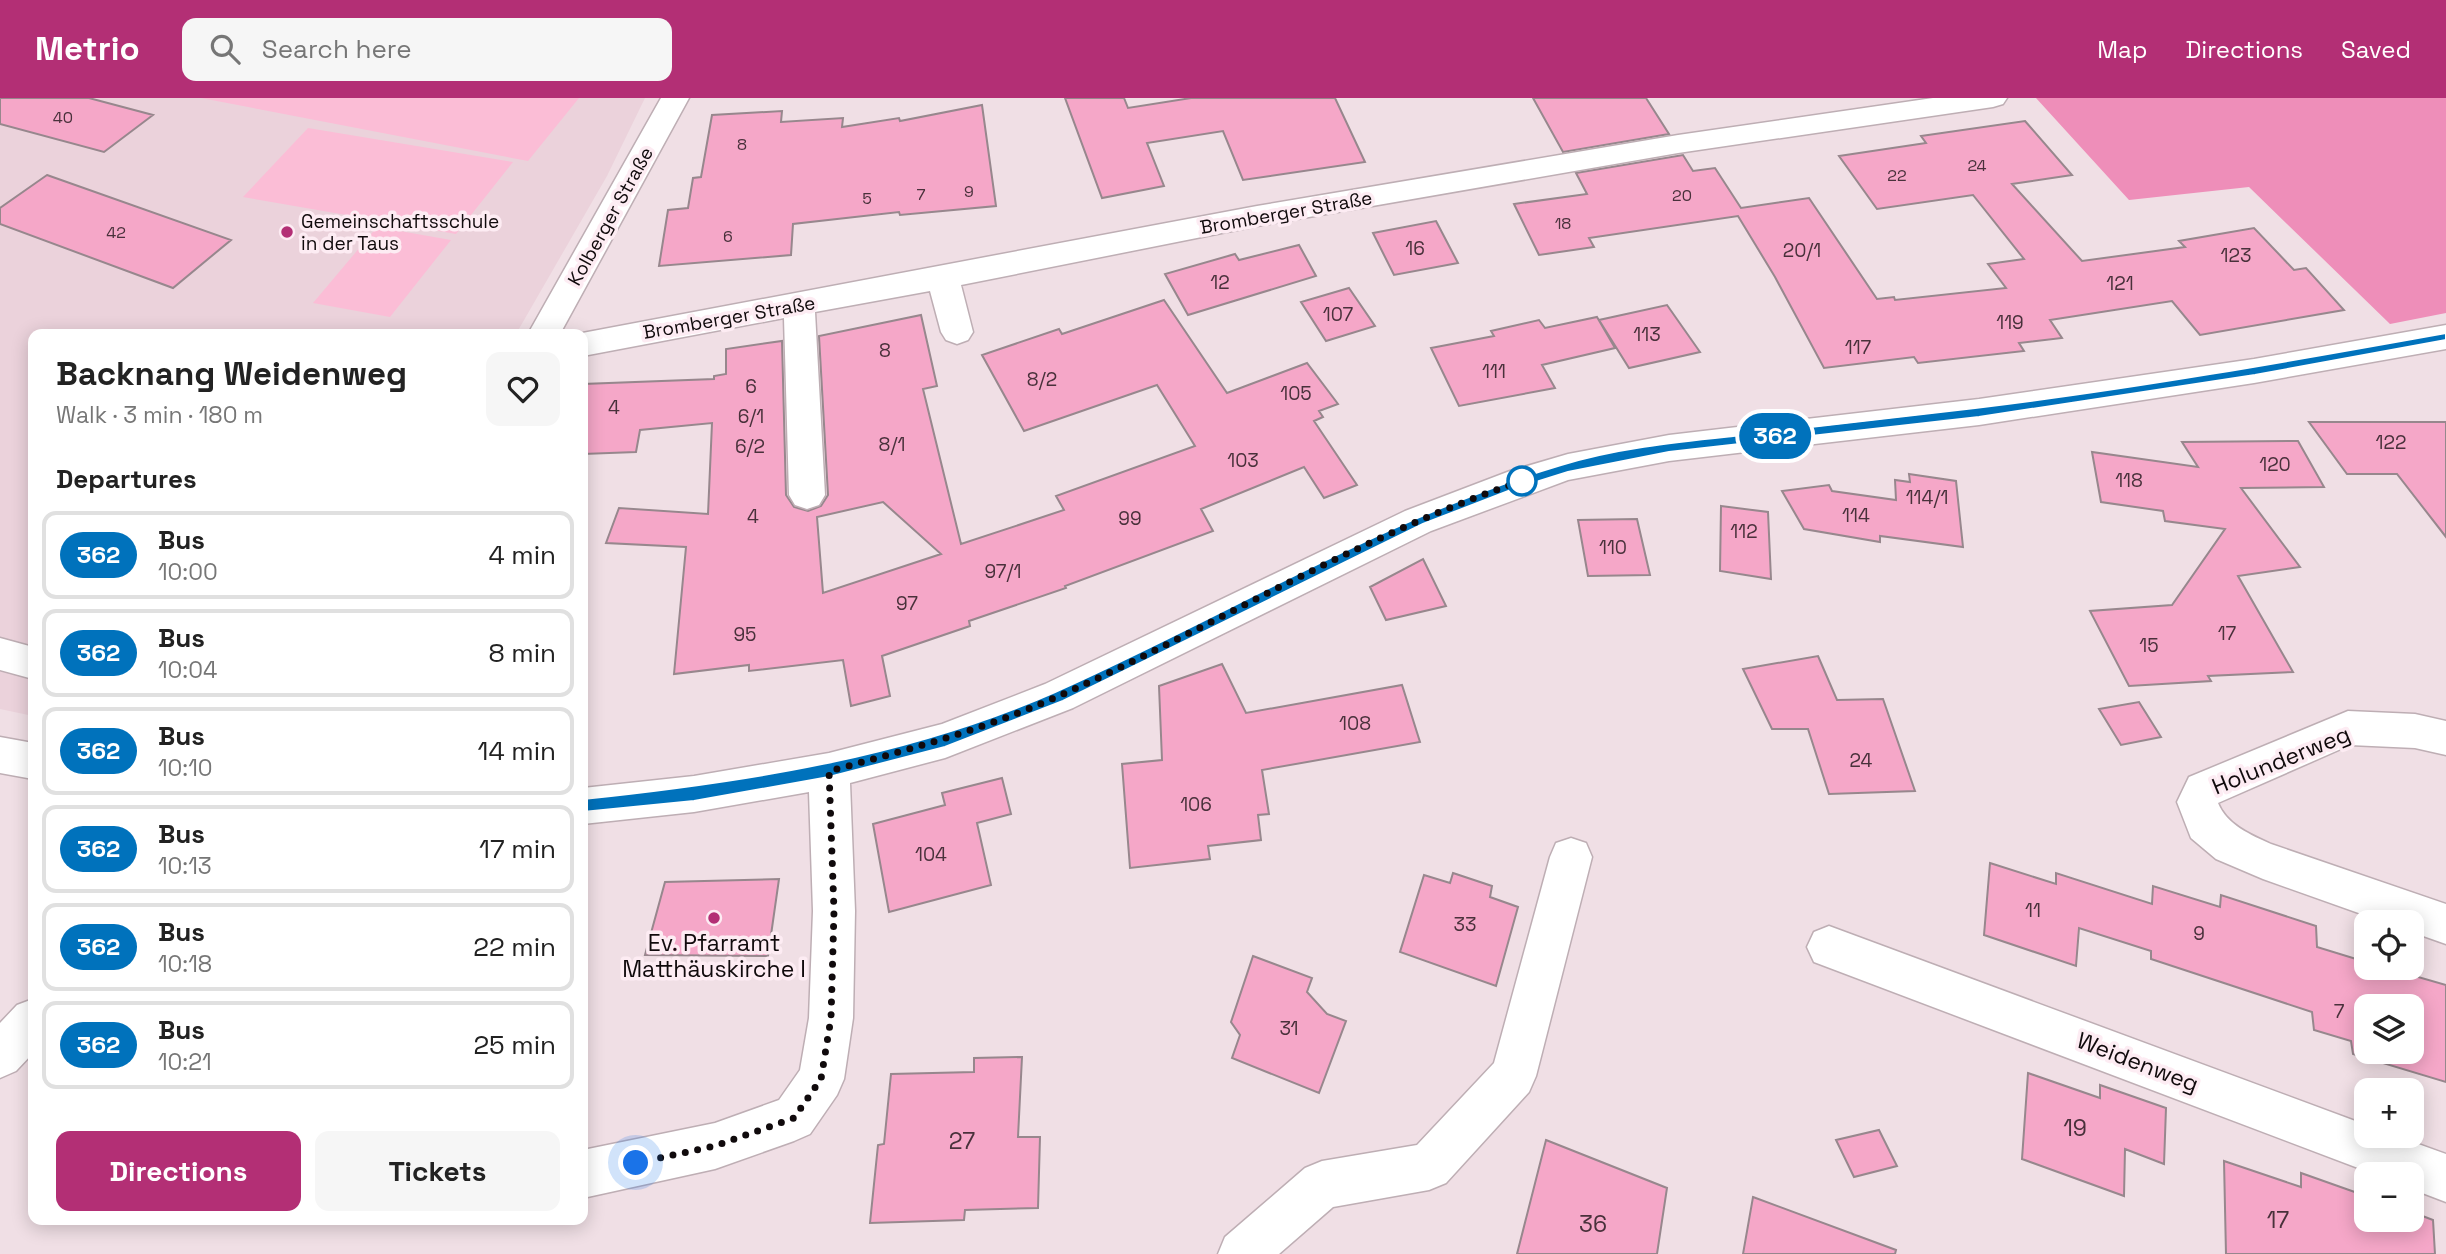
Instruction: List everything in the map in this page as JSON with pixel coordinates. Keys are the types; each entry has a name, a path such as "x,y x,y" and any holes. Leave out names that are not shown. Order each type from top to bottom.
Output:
{"street":[{"name":"Kolberger Straße","path":"547,329 675,98"},
{"name":"Bromberger Straße","path":"588,343 943,278 1257,216 1913,103 1993,98"},
{"path":"943,278 957,332"},
{"path":"799,304 807,495"},
{"path":"588,804 646,785 694,794 829,771 945,741 1059,696 1418,521 1512,484 1568,467 1669,448 1979,412 2255,371 2446,337"},
{"path":"0,654 28,662"},
{"name":"Holunderweg","path":"2446,738 2415,731 2348,728 2217,783 2203,790 2197,802 2206,825 2231,846 2263,860 2446,924"},
{"path":"0,755 28,760"},
{"path":"588,1173 715,1146 794,1118 821,1079 831,1018 834,911 829,771"},
{"path":"1260,1228 1322,1185 1429,1166 1513,1076 1571,857"},
{"name":"Weidenweg","path":"1829,947 2446,1178"},
{"path":"0,1055 28,1026"}],"shaded area":[{"name":"Gemeinschaftsschule in der Taus","path":"0,98 645,98 607,176 519,329 28,329 28,715 0,709"},
{"path":"201,98 579,98 528,161"},
{"path":"2036,98 2446,98 2446,313 2390,324 2249,187 2129,200"},
{"path":"308,128 513,162 456,234 243,197"},
{"path":"377,227 451,240 390,317 313,303"}],"building":[{"path":"0,98 89,98 153,115 104,152 0,124"},
{"path":"1065,98 1124,98 1128,108 1191,98 1335,98 1365,162 1243,180 1223,131 1147,143 1164,186 1102,198"},
{"path":"1533,98 1646,98 1669,134 1563,152"},
{"path":"982,105 996,206 900,215 899,212 793,224 791,255 659,266 668,210 688,208 693,178 701,177 712,115 782,111 781,122 843,118 842,127 899,118 900,121"},
{"path":"2025,121 2072,175 2012,184 2082,261 2185,247 2179,241 2254,228 2294,270 2306,268 2344,310 2200,335 2172,301 2050,320 2062,338 2019,343 2024,351 1918,363 1914,357 1824,368 1775,277 1738,216 1589,238 1594,247 1539,255 1514,204 1587,194 1576,173 1683,155 1693,171 1715,168 1741,208 1809,198 1877,299 1894,297 1895,300 2006,288 1988,264 2024,259 1973,195 1877,209 1839,156 1926,143 1921,136"},
{"path":"47,175 231,240 173,288 0,224 0,208"},
{"path":"1436,221 1458,263 1394,275 1373,233"},
{"path":"1299,245 1316,276 1188,315 1165,274 1235,254 1239,260"},
{"path":"1349,288 1375,326 1326,341 1301,302"},
{"path":"1164,300 1227,393 1307,363 1338,404 1319,411 1323,417 1314,421 1357,485 1324,498 1304,467 1201,509 1213,531 1065,586 1066,588 969,621 970,626 882,656 890,696 851,706 843,660 749,671 749,665 674,674 686,547 606,543 619,508 708,514 712,423 640,430 636,452 588,454 588,384 714,379 714,376 726,374 726,349 782,341 786,495 794,507 808,511 821,506 828,495 819,336 921,315 937,386 923,389 961,544 1064,510 1056,496 1195,446 1157,385 1024,431 982,355 1059,329 1062,334","holes":["883,502 941,554 823,593 817,517"]},
{"path":"1667,305 1700,352 1629,368 1599,320"},
{"path":"1597,317 1615,348 1542,365 1555,388 1459,406 1431,348 1494,336 1491,331 1539,320 1545,328"},
{"path":"2309,422 2446,422 2446,537 2397,474 2347,474"},
{"path":"2298,441 2324,487 2241,488 2300,567 2238,576 2293,672 2208,676 2211,681 2129,686 2090,611 2172,605 2225,529 2165,521 2163,511 2101,502 2092,452 2198,467 2182,442"},
{"path":"1909,474 1956,481 1963,547 1880,536 1880,542 1804,529 1782,491 1829,485 1832,491 1896,500 1895,480 1910,482"},
{"path":"1721,506 1768,512 1771,579 1720,571"},
{"path":"1637,519 1650,575 1588,576 1578,520"},
{"path":"1423,559 1446,606 1386,620 1370,587"},
{"path":"1818,656 1837,700 1883,699 1915,791 1829,794 1808,729 1772,729 1743,669"},
{"path":"1222,664 1246,713 1402,685 1420,742 1262,770 1269,814 1258,815 1261,840 1208,846 1210,859 1130,868 1122,764 1162,760 1159,686"},
{"path":"2139,702 2161,737 2121,745 2099,709"},
{"path":"1002,778 1011,814 977,823 991,885 889,912 873,824 945,805 942,793"},
{"path":"1990,863 2056,884 2056,873 2152,904 2153,886 2220,907 2221,895 2316,926 2317,947 2354,958 2354,980 2424,979 2446,985 2446,1082 2386,1064 2424,1064 2424,994 2354,994 2354,1054 2351,1041 2314,1030 2312,1012 2151,959 2151,951 2079,928 2076,966 1984,935"},
{"path":"1453,873 1492,886 1490,897 1518,907 1496,986 1400,952 1424,875 1450,883"},
{"name":"Ev. Pfarramt Matthäuskirche I","path":"779,879 768,956 645,955 665,882"},
{"path":"1253,956 1312,978 1307,992 1327,1014 1346,1021 1319,1093 1232,1058 1240,1035 1231,1022"},
{"path":"1022,1057 1018,1137 1040,1137 1038,1208 965,1210 964,1220 870,1223 878,1145 884,1144 891,1074 974,1072 974,1058"},
{"path":"2028,1073 2100,1098 2100,1085 2166,1108 2164,1164 2125,1149 2124,1196 2022,1159"},
{"path":"1879,1130 1897,1166 1854,1177 1836,1140"},
{"path":"1546,1140 1667,1188 1657,1254 1517,1254"},
{"path":"2224,1161 2301,1187 2301,1173 2354,1192 2354,1232 2424,1232 2424,1217 2433,1220 2435,1254 2226,1254"},
{"path":"1753,1197 1896,1250 1895,1254 1743,1254"}],"bus line":[{"name":"362","path":"588,805 694,794 829,771 945,741 1059,696 1194,633 1418,521 1507,486 1568,467 1669,448 1979,412 2255,371 2446,337"}],"place":[{"name":"Gemeinschaftsschule in der Taus","path":"287,232"},
{"name":"Ev. Pfarramt Matthäuskirche I","path":"714,918"}],"route":[{"path":"636,1163 715,1146 794,1118 821,1079 831,1018 834,911 829,771 945,741 1059,696 1194,633 1394,532 1522,481"}]}
